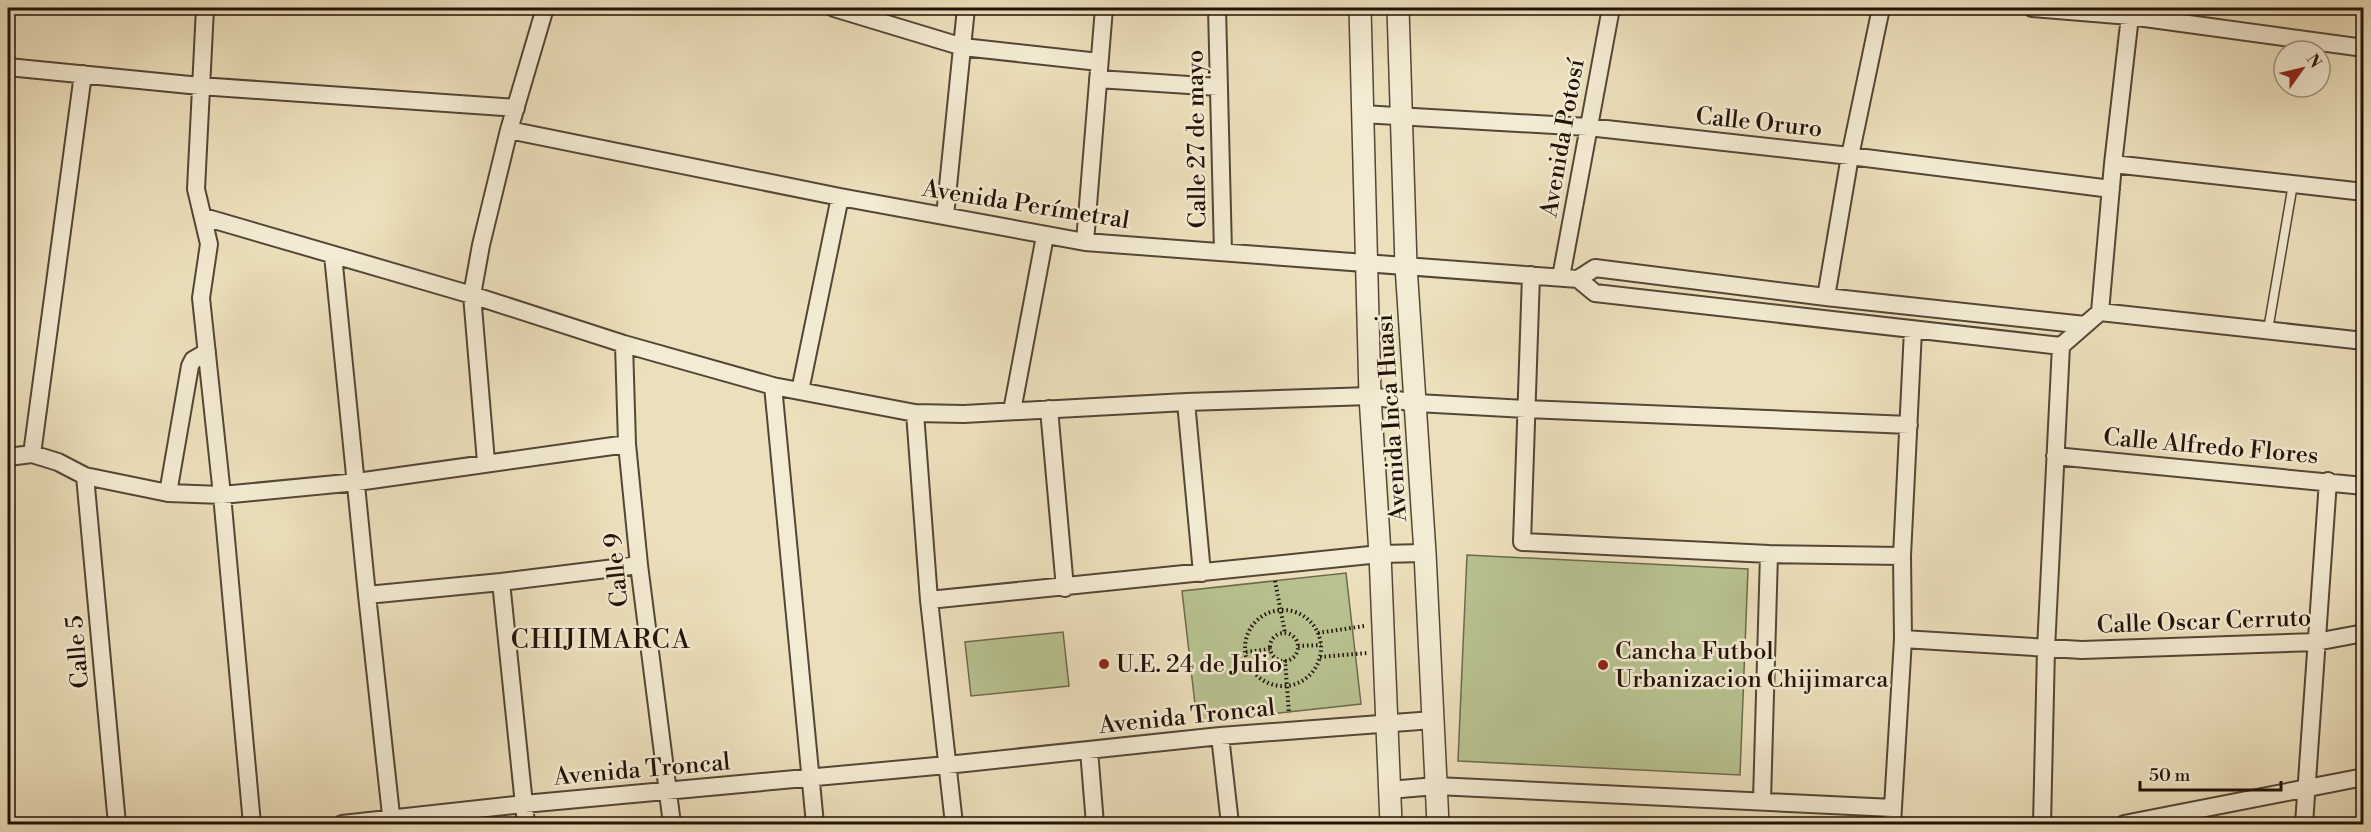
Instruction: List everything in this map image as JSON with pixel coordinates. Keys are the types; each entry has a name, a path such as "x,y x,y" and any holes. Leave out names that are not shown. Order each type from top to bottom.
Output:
{"street":[{"path":"204,8 196,189 209,244 201,298 222,495 252,825"},
{"path":"486,462 472,295 481,245 509,130 545,8"},
{"path":"834,8 963,47 1100,62"},
{"path":"945,216 966,8"},
{"path":"1085,242 1104,8"},
{"name":"Avenida Inca Huasi","path":"1360,8 1370,396 1380,554 1391,825"},
{"name":"Avenida Inca Huasi","path":"1398,8 1406,266 1417,403 1438,825"},
{"name":"Avenida Potosí","path":"1570,278 1588,127 1611,8"},
{"path":"1826,297 1850,156 1881,8"},
{"path":"2032,8 2130,16 2364,48"},
{"name":"Calle 27 de mayo","path":"1217,16 1223,252"},
{"path":"2042,825 2046,649 2061,346 2100,312 2110,189 2130,16"},
{"path":"8,67 200,86 516,108"},
{"path":"33,454 83,74"},
{"path":"1098,80 1219,87"},
{"name":"Calle Oruro","path":"1362,114 1588,127 1850,156 2110,189"},
{"name":"Avenida Perímetral","path":"509,130 840,197 1085,242 1570,278"},
{"path":"2113,164 2364,192"},
{"path":"800,391 840,197"},
{"path":"204,217 472,295 624,344 773,386 915,413 955,414 1186,402 1370,396 1417,403 1526,410 1909,425"},
{"path":"1012,411 1045,236"},
{"path":"333,255 357,482 366,595 392,821"},
{"path":"1570,278 1595,268 1826,297 2085,325"},
{"path":"1531,275 1522,542 1769,554 1902,556"},
{"path":"1570,278 1595,293 2061,346"},
{"path":"2100,312 2364,341"},
{"path":"1389,790 1436,786 1762,801 1892,816 1903,639 1902,556 1913,330"},
{"name":"Calle 9","path":"624,344 627,444 639,565 672,825"},
{"path":"168,493 190,366 193,360 207,352"},
{"path":"773,386 815,825"},
{"path":"1186,402 1202,573"},
{"path":"1049,409 1065,588"},
{"path":"915,413 929,600 954,825"},
{"path":"8,457 33,454 58,462 85,476 168,493 222,495 357,482 486,462 627,444"},
{"name":"Calle Alfredo Flores","path":"2055,456 2364,486"},
{"name":"Calle 5","path":"85,476 117,825"},
{"path":"2304,825 2328,481"},
{"path":"929,600 1065,588 1380,554 1425,553"},
{"path":"1762,801 1769,554"},
{"path":"366,595 501,582 639,565"},
{"path":"501,582 526,825"},
{"name":"Calle Oscar Cerruto","path":"1903,639 2082,650 2316,642 2364,633"},
{"name":"Avenida Troncal","path":"342,825 524,804 947,765 1220,736 1433,720"},
{"path":"1220,736 1230,825"},
{"path":"1089,750 1095,825"},
{"path":"2124,825 2364,777"}],"lane":[{"path":"2268,330 2293,184"}],"path":[{"path":"1273,566 1285,633"},
{"path":"1281,610 1300,614 1311,622 1318,633 1321,645 1316,668 1308,678 1298,684 1286,686 1274,685 1263,680 1254,672 1246,652 1247,637 1253,625 1263,616 1281,610"},
{"path":"1318,633 1383,624"},
{"path":"1285,633 1293,636 1298,646 1293,657 1285,660 1276,658 1271,649 1273,638 1285,633"},
{"path":"1298,646 1321,645"},
{"path":"1246,652 1271,649"},
{"path":"1320,657 1384,652"},
{"path":"1285,660 1290,730"}],"green space":[{"name":"Cancha Futbol Urbanizacion Chijimarca","path":"1467,555 1748,569 1740,775 1458,761"},
{"path":"1346,573 1361,704 1197,722 1182,591"},
{"path":"1063,632 1069,686 971,696 965,642"}],"place":[{"name":"U.E. 24 de Julio","path":"1104,664"},
{"name":"Cancha Futbol Urbanizacion Chijimarca","path":"1603,665"}],"district":[{"name":"CHIJIMARCA","path":"601,639"}]}
